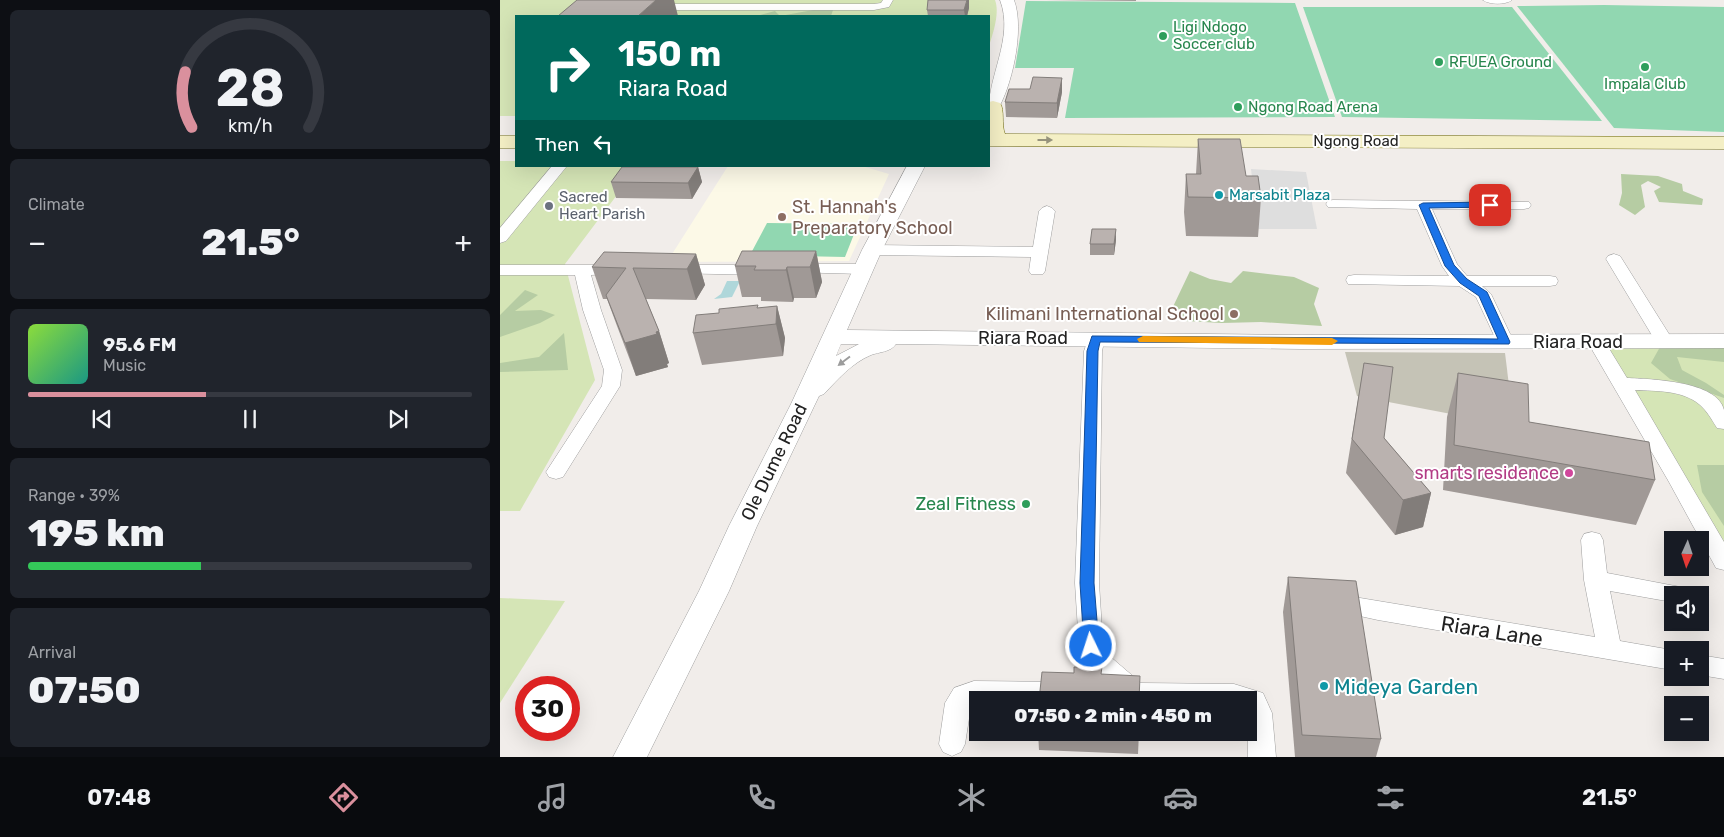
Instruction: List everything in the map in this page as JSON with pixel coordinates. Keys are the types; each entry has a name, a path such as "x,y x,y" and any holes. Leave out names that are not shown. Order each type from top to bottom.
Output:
{"main road":[{"path":"991,109 991,144"},
{"name":"Ngong Road","path":"991,144 1510,141 1724,143"},
{"path":"500,142 515,142"},
{"name":"Ngong Road","path":"991,144 1724,154"},
{"path":"500,152 515,152"}],"street":[{"path":"607,0 606,4 618,6 724,3 874,7 884,5 888,0"},
{"path":"991,109 1002,81 1012,24 1007,0"},
{"path":"1488,0 1507,0"},
{"path":"500,238 559,167"},
{"name":"Ole Dume Road","path":"630,757 714,591 743,526 803,404 867,260 915,167"},
{"path":"1333,204 1524,205"},
{"path":"1423,205 1450,266 1463,281 1483,294 1505,342"},
{"path":"1037,271 1047,211"},
{"path":"659,270 1040,252"},
{"path":"1614,259 1665,342"},
{"path":"500,270 639,270"},
{"path":"556,472 611,386 614,378 613,370 592,310 582,270"},
{"path":"1354,280 1550,281"},
{"name":"Riara Road","path":"832,337 1505,342 1724,341"},
{"path":"803,404 845,358 859,351 880,345 923,338"},
{"path":"1096,338 1092,351 1087,583 1091,646 1095,659 1132,691"},
{"path":"1596,341 1680,482 1724,562"},
{"path":"1620,383 1684,390 1697,394 1708,400 1724,423"},
{"path":"1592,540 1596,580 1609,649"},
{"path":"1596,580 1664,592"},
{"name":"Riara Lane","path":"1313,598 1465,628 1497,631 1664,659"},
{"path":"1709,666 1724,668"},
{"path":"952,744 958,702 963,696 969,694"},
{"path":"1257,708 1259,713 1262,757"}],"shaded area":[{"name":"St. Hannah's Preparatory School","path":"727,167 865,167 889,174 849,261 667,262"},
{"path":"1251,169 1306,172 1317,229 1258,229"},
{"path":"1345,352 1505,353 1514,426 1357,396"}],"green space":[{"path":"500,0 995,0 997,11 990,42 990,15 515,15 515,116 500,116"},
{"name":"Ligi Ndogo Soccer club","path":"1026,1 1295,3 1335,117 1065,118 1074,68 1015,68"},
{"name":"Impala Club","path":"1517,6 1724,7 1724,132 1614,128"},
{"name":"RFUEA Ground","path":"1303,7 1512,7 1602,121 1342,117"},
{"path":"813,10 833,10 831,15 786,15"},
{"path":"775,11 779,15 760,15"},
{"path":"500,161 515,161 515,167 638,167 565,264 595,380 520,511 500,511"},
{"path":"1621,174 1658,176 1682,184 1683,191 1703,199 1702,205 1659,202 1654,191 1661,187 1648,181 1641,185 1645,207 1635,215 1619,205 1622,193"},
{"path":"767,223 858,224 845,257 750,255"},
{"path":"1190,271 1210,279 1231,283 1243,271 1294,277 1319,288 1314,304 1322,326 1261,322 1222,323 1185,321 1170,313"},
{"path":"525,290 538,295 515,311 541,310 555,315 540,323 500,337 500,315"},
{"path":"564,333 568,370 500,372 500,363 539,357"},
{"path":"1605,346 1724,347 1724,546"},
{"path":"1660,347 1724,347 1724,362 1677,357 1682,370 1724,395 1724,398 1670,379 1651,363"},
{"path":"1697,465 1724,465 1724,526 1702,492"},
{"path":"500,598 565,601 517,676 515,676 515,679 500,703"}],"water":[{"path":"727,281 740,281 732,297 714,299 721,294"}],"building":[{"path":"577,0 656,0 639,15 559,15"},
{"path":"928,0 967,0 964,10 927,10"},
{"path":"1033,77 1062,78 1057,103 1005,102 1009,89 1030,89"},
{"path":"1198,139 1240,139 1246,176 1258,176 1261,198 1188,197 1186,174 1201,174"},
{"path":"622,167 698,167 688,183 611,182"},
{"path":"1092,229 1116,229 1114,244 1090,244"},
{"path":"742,251 816,251 810,267 787,267 786,270 754,270 756,266 735,266"},
{"path":"604,252 696,254 687,269 633,268 659,331 656,332 657,334 625,343 606,295 626,268 592,267"},
{"path":"758,305 757,308 777,306 776,324 693,333 696,315 719,313 719,309"},
{"path":"1364,363 1393,367 1384,438 1431,493 1403,500 1352,439"},
{"path":"1458,373 1528,384 1529,422 1649,442 1655,480 1454,445"},
{"name":"Mideya Garden","path":"1288,577 1356,581 1381,739 1302,735"},
{"path":"1074,667 1102,667 1101,674 1140,676 1139,691 1040,691 1042,672 1074,673"}],"slow traffic":[{"path":"1143,339 1332,341"}],"place":[{"name":"Ligi Ndogo Soccer club","path":"1163,36"},
{"name":"RFUEA Ground","path":"1439,62"},
{"name":"Impala Club","path":"1645,67"},
{"name":"Ngong Road Arena","path":"1238,107"},
{"name":"Marsabit Plaza","path":"1219,195"},
{"name":"Sacred Heart Parish","path":"549,206"},
{"name":"St. Hannah's Preparatory School","path":"782,217"},
{"name":"Kilimani International School","path":"1234,314"},
{"name":"smarts residence","path":"1569,473"},
{"name":"Zeal Fitness","path":"1026,504"},
{"name":"Mideya Garden","path":"1324,686"}],"route":[{"path":"1091,646 1087,583 1092,351 1096,338 1301,342 1505,342 1483,294 1463,281 1450,266 1423,205 1490,205"}]}
